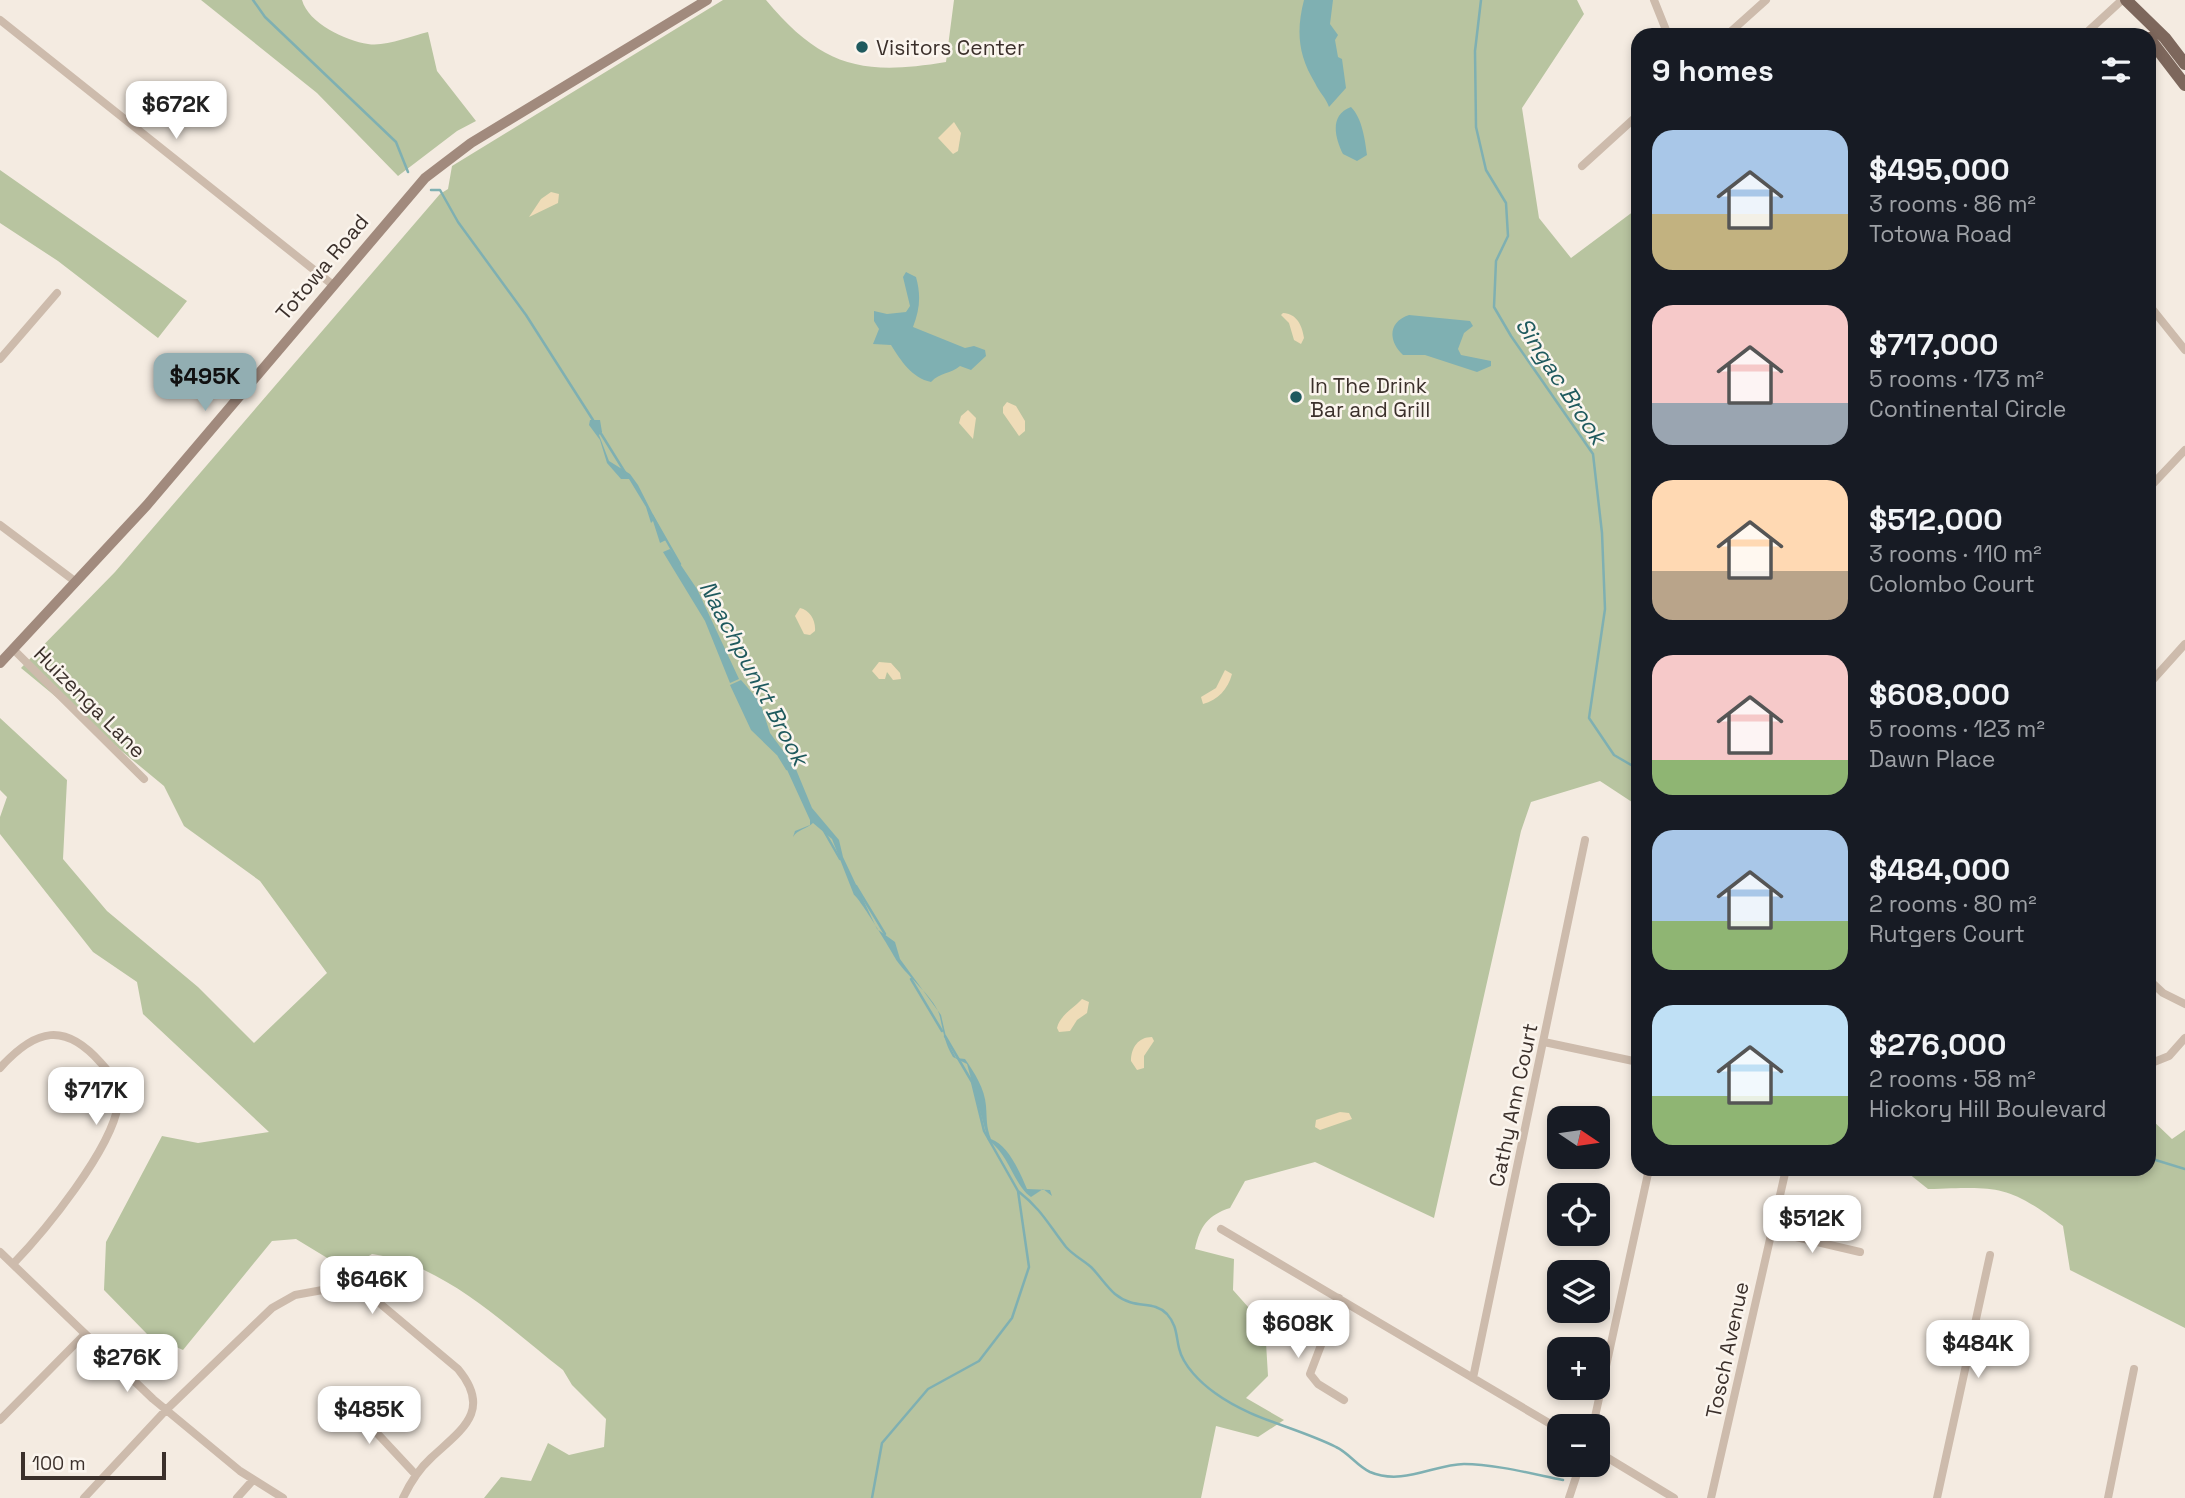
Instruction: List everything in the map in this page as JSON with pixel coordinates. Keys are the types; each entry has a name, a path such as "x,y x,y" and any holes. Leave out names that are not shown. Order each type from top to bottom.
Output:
{"main road":[{"name":"Totowa Road","path":"0,663 155,495 414,190 436,168 471,143 707,0"},
{"path":"2124,0 2142,28"},
{"path":"2124,0 2154,28"},
{"path":"2156,30 2185,64"},
{"path":"2156,47 2185,85"}],"street":[{"path":"1654,0 1665,28"},
{"path":"1735,28 1766,0"},
{"path":"2092,28 2124,0"},
{"path":"0,20 333,285"},
{"path":"1582,166 1631,121"},
{"path":"0,359 57,293"},
{"path":"2156,314 2185,350"},
{"path":"2156,481 2185,450"},
{"path":"0,525 76,582"},
{"path":"2156,676 2185,645"},
{"name":"Huizenga Lane","path":"13,649 144,779"},
{"name":"Cathy Ann Court","path":"1473,1378 1585,840"},
{"path":"2156,986 2185,1004"},
{"path":"0,1068 21,1048 44,1036 65,1034 84,1044 112,1074 119,1089 118,1105 107,1136 49,1226 13,1265"},
{"path":"2156,1061 2169,1056 2185,1038"},
{"path":"1544,1042 1631,1061"},
{"path":"1596,1414 1647,1176"},
{"name":"Tosch Avenue","path":"1712,1498 1784,1176"},
{"path":"1221,1229 1547,1422"},
{"path":"1770,1231 1860,1252"},
{"path":"0,1252 166,1410 253,1480 283,1498"},
{"path":"1937,1498 1990,1255"},
{"path":"84,1498 166,1410 282,1301 320,1290 349,1291 377,1301 470,1382 474,1394 470,1420 416,1475 403,1498"},
{"path":"1339,1298 1310,1369 1318,1384 1344,1400"},
{"path":"0,1420 85,1334"},
{"path":"2108,1498 2134,1369"},
{"path":"329,1404 361,1416 416,1475"},
{"path":"1610,1459 1674,1498"},
{"path":"1569,1498 1576,1477"},
{"path":"237,1498 253,1480"}],"green space":[{"path":"201,0 302,0 312,16 329,30 349,39 375,45 428,32 437,71 476,121 457,131 398,176 317,93"},
{"path":"723,0 766,0 806,40 825,53 867,66 890,68 946,62 954,0 1577,0 1584,14 1522,108 1539,218 1571,258 1631,213 1631,801 1600,781 1531,802 1521,831 1434,1218 1315,1162 1245,1181 1230,1208 1216,1214 1202,1228 1195,1249 1234,1259 1233,1290 1265,1326 1268,1376 1246,1398 1284,1420 1258,1437 1216,1426 1201,1498 484,1498 501,1477 531,1481 548,1443 569,1455 604,1447 606,1419 572,1385 563,1370 474,1300 425,1270 372,1254 347,1270 296,1239 272,1241 183,1350 147,1334 104,1290 106,1242 162,1136 198,1143 269,1132 143,1014 137,982 93,952 0,834 0,817 7,797 0,790 0,718 67,780 63,859 107,911 198,987 254,1043 327,973 260,881 184,826 164,786 21,668 115,572 440,194 448,189 452,166"},
{"path":"0,170 187,301 158,338 58,261 0,223"},
{"path":"2156,1124 2172,1139 2185,1130 2185,1328 2070,1270 2063,1226 2028,1202 1986,1188 1928,1189 1912,1176 2156,1176"}],"sand":[{"path":"954,122 961,133 958,151 953,154 938,138"},
{"path":"551,192 559,194 558,203 529,217 541,199"},
{"path":"1283,313 1295,318 1300,325 1304,338 1301,344 1294,340 1289,323 1281,315"},
{"path":"1007,402 1016,406 1025,421 1025,431 1019,436 1003,413"},
{"path":"968,410 976,418 973,439 959,423 961,416"},
{"path":"800,608 807,611 813,620 815,631 810,635 804,634 795,616"},
{"path":"879,662 891,663 900,673 901,679 893,680 887,672 885,679 879,679 872,671"},
{"path":"1225,670 1232,674 1225,689 1218,697 1203,704 1201,697 1216,688"},
{"path":"1082,999 1089,1002 1087,1013 1077,1020 1070,1031 1059,1032 1057,1028 1061,1019"},
{"path":"1152,1037 1154,1041 1144,1056 1144,1068 1137,1070 1131,1061 1132,1052 1139,1041"},
{"path":"1340,1112 1349,1113 1352,1119 1320,1130 1315,1127 1316,1120"}],"water":[{"path":"1304,0 1333,0 1330,24 1338,35 1335,40 1338,57 1342,59 1346,88 1329,107 1309,73 1302,53 1299,33"},
{"path":"1351,107 1360,123 1367,155 1357,161 1343,154 1336,134 1339,115"},
{"path":"906,272 916,277 919,290 913,327 965,348 974,346 985,350 986,356 971,370 960,366 931,382 913,373 891,345 873,344 879,329 874,321 874,311 887,314 906,312 910,306 903,277"},
{"path":"1409,315 1470,321 1473,326 1464,333 1458,349 1461,355 1491,361 1491,366 1477,372 1425,355 1403,355 1395,344 1392,332 1397,322"},
{"path":"590,420 600,420 602,432 599,435 609,461 630,474 638,485 666,540 660,543 653,521 651,523 646,507 629,479 621,479 607,463 600,440 589,425"},
{"path":"670,549 697,589 739,679 730,683 705,621 663,552"},
{"path":"741,680 760,702 770,733 795,767 812,808 839,840 843,857 875,924 854,895 832,839 813,823 793,837 795,831 810,825 810,820 783,761 751,730 730,685"},
{"path":"878,930 895,942 900,959 923,990 897,961"},
{"path":"938,1011 947,1041 956,1058 965,1059 981,1087 991,1139 1008,1153 1027,1189 1042,1190 1031,1197 1020,1186 1002,1154 988,1140 967,1064 953,1057 950,1052"}],"waterway":[{"name":"Naachpunkt Brook","path":"253,0 265,17 396,142 408,172"},
{"name":"Singac Brook","path":"1481,0 1475,51 1476,127 1486,170 1506,203 1508,236 1496,261 1494,307 1593,454 1602,533 1605,609 1589,718 1614,755 1631,765"},
{"name":"Naachpunkt Brook","path":"431,190 440,190 458,222 526,315 593,420"},
{"name":"Naachpunkt Brook","path":"600,432 626,474"},
{"name":"Naachpunkt Brook","path":"652,515 680,564"},
{"name":"Naachpunkt Brook","path":"779,756 787,769"},
{"name":"Naachpunkt Brook","path":"824,831 840,859"},
{"name":"Naachpunkt Brook","path":"856,886 885,934"},
{"name":"Naachpunkt Brook","path":"911,979 942,1031"},
{"name":"Naachpunkt Brook","path":"872,1498 882,1443 928,1389 979,1361 1012,1318 1029,1267 1018,1191 984,1131 972,1082 945,1036"},
{"name":"Singac Brook","path":"2156,1160 2185,1169"},
{"name":"Naachpunkt Brook","path":"1018,1191 1039,1211 1066,1247 1091,1267 1115,1294 1130,1302 1156,1307 1167,1314 1174,1326 1181,1355 1188,1368 1215,1393 1244,1410 1336,1447 1365,1469 1382,1476 1407,1476 1453,1465 1476,1464 1563,1480"}],"place":[{"name":"Visitors Center","path":"862,47"},
{"name":"In The Drink Bar and Grill","path":"1296,397"}]}
